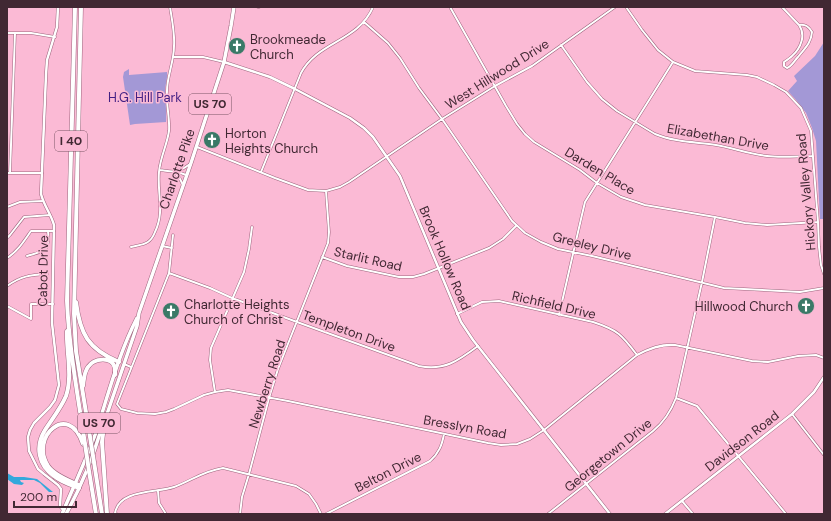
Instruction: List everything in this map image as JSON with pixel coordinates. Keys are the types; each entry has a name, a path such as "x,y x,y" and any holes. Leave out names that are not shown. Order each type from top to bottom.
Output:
{"highway":[{"name":"I 40","path":"75,7 67,294 68,321 75,382 85,445"},
{"name":"I 40","path":"81,7 74,314 76,352 102,514"},
{"path":"74,284 79,320 86,338 106,356 122,363"},
{"path":"68,321 68,386 62,404 40,441 39,453 40,460 54,477 77,486"},
{"path":"83,394 85,372 89,365 95,360 103,359 112,363 115,369 115,375"},
{"path":"106,418 102,442 107,514"},
{"path":"77,486 55,473 48,466 44,457 43,448 45,438 50,430 59,424 67,424 73,427 85,445 96,514"}],"main road":[{"name":"Charlotte Pike","path":"62,512 77,486 98,440 106,418 129,334 139,313 224,62 234,7"},
{"name":"Charlotte Pike","path":"67,514 115,375 122,363"}],"street":[{"name":"Cabot Drive","path":"58,7 58,27 47,60 41,194 54,225 52,323 59,385 53,403 34,423 30,430 28,444 38,469 61,489 60,506 62,512"},
{"path":"131,247 146,244 150,241 158,226 160,215 160,170 169,132 167,89 174,46 170,7"},
{"path":"261,172 304,68 311,59 324,49 348,35 364,22 373,7"},
{"name":"Darden Place","path":"450,7 517,124 534,142 621,197 645,205 738,222 767,225 818,222"},
{"name":"West Hillwood Drive","path":"326,191 340,187 349,182 442,119 495,86 532,66 615,7"},
{"name":"Hickory Valley Road","path":"626,7 658,50 673,62 695,71 757,77 774,84 786,92 795,101 804,114 811,131 819,247 821,265 824,274"},
{"path":"782,7 799,25 803,34 801,44 793,55 784,62 785,68 792,65 811,40 812,32 808,26 803,24 799,25"},
{"name":"Greeley Drive","path":"364,22 396,52 503,210 516,226 525,233 558,249 724,288 800,292 824,288"},
{"path":"7,33 55,37"},
{"path":"10,173 15,33"},
{"path":"801,44 807,47"},
{"name":"Elizabethan Drive","path":"561,45 594,91 602,99 617,111 653,133 679,140 734,148 766,156 813,156"},
{"path":"173,57 203,56 224,62"},
{"name":"Brook Hollow Road","path":"224,62 270,77 295,89 357,122 373,137 400,176 461,322 478,346 610,514"},
{"path":"559,315 586,202 597,182 673,62"},
{"path":"196,146 274,178 308,190 326,191"},
{"path":"176,172 180,171 190,163"},
{"path":"160,170 186,175"},
{"path":"173,172 183,185"},
{"path":"7,173 43,173"},
{"name":"Newberry Road","path":"240,514 242,497 278,369 322,258 328,239 326,191"},
{"path":"7,207 20,202 43,201"},
{"path":"7,238 24,217 50,215"},
{"name":"Georgetown Drive","path":"548,514 661,424 668,414 676,398 715,217"},
{"name":"Starlit Road","path":"322,258 347,266 404,277 419,276 489,248 503,239 516,226"},
{"path":"215,392 210,350 244,272 247,262 252,227"},
{"path":"7,258 20,247 31,231 54,231"},
{"path":"27,256 45,250 47,247 48,231"},
{"path":"122,363 131,368 169,274 173,236"},
{"path":"162,246 172,248"},
{"path":"7,286 26,276 47,274"},
{"name":"Templeton Drive","path":"169,274 413,364 426,367 440,367 451,364 466,356 478,346"},
{"name":"Richfield Drive","path":"457,314 482,302 499,301 593,322 619,333 638,355"},
{"path":"7,306 31,318 31,304 53,304"},
{"name":"Bresslyn Road","path":"131,368 117,404 121,409 131,412 149,414 166,412 203,395 228,390 288,401 488,443 509,445 525,441 544,430 638,355 658,346 674,344 752,361 768,362 798,356 816,355 824,358"},
{"name":"Davidson Road","path":"665,514 792,414 814,392 824,377"},
{"path":"676,398 697,406 786,514"},
{"path":"792,414 824,454"},
{"name":"Belton Drive","path":"326,514 430,461 435,457 441,448 444,434"},
{"path":"116,513 116,507 129,496 174,487 213,469 223,468 296,486 309,494 321,514"},
{"path":"158,490 160,503 166,514"},
{"path":"682,501 693,514"},
{"path":"62,512 67,514"}],"green space":[{"path":"824,42 824,219 820,219 816,141 806,113 788,91 797,81 794,76 815,56"},
{"name":"H.G. Hill Park","path":"129,69 129,75 167,72 165,91 166,122 130,125 123,77 124,72"}],"water":[{"path":"7,473 14,477 37,479 53,492 49,492 40,483 34,480 20,480 24,483 22,485 14,484 7,479"}],"place":[{"name":"Brookmeade Church","path":"237,46"},
{"name":"Horton Heights Church","path":"212,140"},
{"name":"Hillwood Church","path":"806,306"},
{"name":"Charlotte Heights Church of Christ","path":"171,311"}]}
